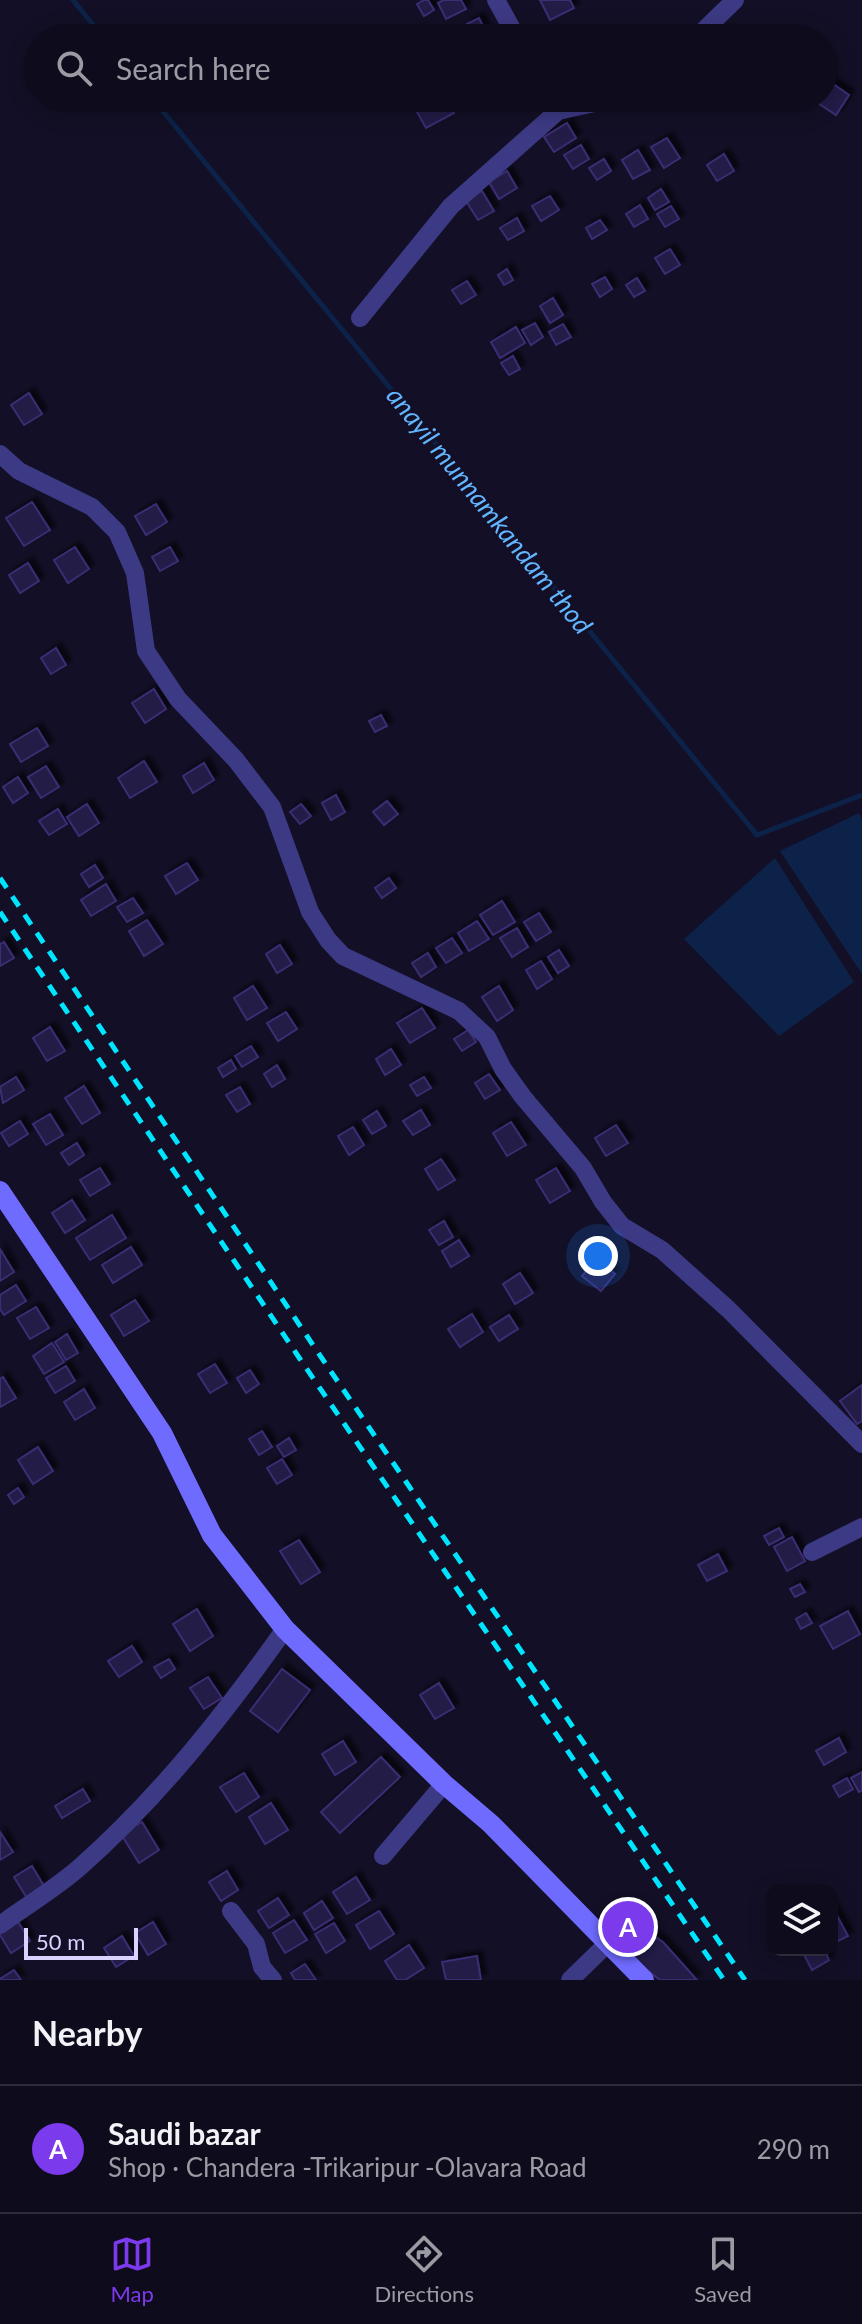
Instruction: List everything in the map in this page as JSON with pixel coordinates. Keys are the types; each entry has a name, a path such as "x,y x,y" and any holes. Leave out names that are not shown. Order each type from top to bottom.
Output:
{"main road":[{"path":"0,1191 162,1433 212,1535 285,1629 444,1784 491,1824 644,1980"}],"street":[{"path":"496,0 509,24"},
{"path":"710,24 735,0"},
{"path":"360,318 451,206 547,112"},
{"path":"0,454 19,471 92,507 117,532 135,573 146,651 178,699 236,760 272,807 310,912 328,940 343,956 459,1011 468,1019 487,1037 503,1069 523,1097 583,1168 622,1226 662,1250 728,1309 862,1444"},
{"path":"812,1552 862,1527"},
{"path":"0,1925 78,1869 163,1787 237,1697 285,1629"},
{"path":"383,1856 444,1784"},
{"path":"231,1911 256,1944 268,1973 248,1980"},
{"path":"570,1980 607,1944"}],"water":[{"path":"859,813 862,819 862,974 780,851"},
{"path":"775,858 854,982 779,1036 684,939"}],"building":[{"path":"428,0 434,10 424,16 417,4"},
{"path":"461,0 466,9 446,19 438,3"},
{"path":"540,0 570,0 574,8 550,20"},
{"path":"479,18 482,24 467,24"},
{"path":"838,87 849,95 838,112"},
{"path":"417,112 453,112 454,113 426,128"},
{"path":"567,123 576,138 554,152 544,137"},
{"path":"667,138 680,158 664,168 651,147"},
{"path":"581,145 589,159 573,169 564,155"},
{"path":"638,150 650,170 633,179 622,160"},
{"path":"724,154 734,171 717,181 707,165"},
{"path":"604,159 611,171 597,180 589,168"},
{"path":"507,171 517,188 499,199 489,182"},
{"path":"661,189 669,202 655,210 648,198"},
{"path":"482,191 494,211 478,220 466,201"},
{"path":"550,196 559,210 541,221 532,206"},
{"path":"640,205 648,219 634,227 626,214"},
{"path":"671,206 679,219 665,227 657,214"},
{"path":"517,218 524,231 508,240 500,228"},
{"path":"600,220 607,230 592,239 586,228"},
{"path":"670,249 680,265 665,274 655,258"},
{"path":"507,269 513,280 504,285 498,275"},
{"path":"605,277 612,289 600,297 592,284"},
{"path":"637,278 645,291 634,297 626,285"},
{"path":"467,281 476,295 461,304 452,290"},
{"path":"553,298 563,315 550,323 540,306"},
{"path":"535,323 543,337 531,345 522,330"},
{"path":"563,324 571,337 556,345 549,332"},
{"path":"516,327 525,343 500,358 491,342"},
{"path":"513,356 520,369 509,375 501,363"},
{"path":"29,393 42,414 24,425 11,405"},
{"path":"32,502 50,530 24,546 6,518"},
{"path":"156,504 167,522 146,535 135,516"},
{"path":"75,547 89,569 68,583 54,560"},
{"path":"170,547 178,561 160,571 152,557"},
{"path":"28,563 39,581 20,593 9,575"},
{"path":"56,648 66,665 51,674 41,658"},
{"path":"154,689 166,709 145,723 132,703"},
{"path":"381,715 387,726 375,732 369,721"},
{"path":"37,728 48,746 21,762 10,744"},
{"path":"144,761 157,782 130,798 118,778"},
{"path":"204,763 214,780 193,793 183,776"},
{"path":"46,766 59,787 41,798 28,777"},
{"path":"18,777 28,793 13,803 3,787"},
{"path":"336,795 345,812 331,820 322,803"},
{"path":"387,801 398,814 384,825 373,812"},
{"path":"87,804 99,823 79,836 67,817"},
{"path":"301,804 311,816 300,824 290,812"},
{"path":"58,809 67,824 49,835 39,821"},
{"path":"187,863 198,880 176,894 165,876"},
{"path":"95,865 103,878 89,887 81,874"},
{"path":"389,878 396,888 382,898 375,888"},
{"path":"106,884 116,901 91,916 81,900"},
{"path":"133,898 143,913 127,922 117,907"},
{"path":"502,901 515,922 493,935 480,915"},
{"path":"539,913 551,932 536,941 524,922"},
{"path":"147,920 163,944 144,956 129,931"},
{"path":"477,921 489,939 469,951 458,933"},
{"path":"517,928 528,947 512,957 500,938"},
{"path":"452,938 462,953 446,963 436,948"},
{"path":"4,942 14,958 0,966 0,944"},
{"path":"280,945 292,964 277,973 266,954"},
{"path":"559,950 569,966 558,973 548,957"},
{"path":"428,953 436,967 421,977 412,963"},
{"path":"541,961 552,979 537,989 526,970"},
{"path":"253,986 267,1008 247,1020 234,998"},
{"path":"499,986 513,1010 497,1021 482,997"},
{"path":"422,1008 435,1028 410,1043 397,1023"},
{"path":"286,1012 297,1029 278,1041 267,1023"},
{"path":"50,1027 65,1051 47,1061 33,1038"},
{"path":"468,1030 476,1042 462,1051 454,1039"},
{"path":"251,1046 258,1057 242,1067 235,1056"},
{"path":"391,1049 401,1065 385,1075 376,1059"},
{"path":"231,1060 236,1069 223,1077 218,1068"},
{"path":"277,1065 285,1079 272,1087 264,1074"},
{"path":"489,1074 500,1090 485,1099 475,1083"},
{"path":"16,1077 24,1090 3,1103 0,1087"},
{"path":"424,1077 431,1088 417,1096 410,1085"},
{"path":"84,1086 100,1113 82,1124 65,1098"},
{"path":"240,1087 250,1104 237,1112 226,1095"},
{"path":"421,1110 430,1125 413,1135 403,1121"},
{"path":"377,1111 386,1126 372,1134 363,1120"},
{"path":"50,1114 63,1135 46,1145 33,1124"},
{"path":"20,1121 28,1134 9,1146 1,1133"},
{"path":"511,1122 526,1145 507,1156 493,1133"},
{"path":"616,1125 628,1143 606,1156 595,1138"},
{"path":"353,1127 364,1145 349,1155 338,1136"},
{"path":"77,1143 84,1155 69,1165 61,1153"},
{"path":"441,1159 455,1180 438,1190 425,1169"},
{"path":"100,1168 110,1184 90,1196 80,1180"},
{"path":"556,1168 570,1191 550,1203 536,1180"},
{"path":"72,1200 85,1220 65,1233 52,1213"},
{"path":"112,1215 126,1238 90,1260 76,1238"},
{"path":"444,1221 453,1237 439,1245 429,1230"},
{"path":"459,1240 469,1256 451,1267 442,1251"},
{"path":"131,1247 142,1265 113,1283 102,1265"},
{"path":"0,1249 14,1272 0,1281"},
{"path":"596,1259 615,1274 601,1291 582,1276"},
{"path":"520,1273 533,1293 515,1304 503,1284"},
{"path":"16,1285 26,1301 4,1315 0,1309 0,1295"},
{"path":"135,1300 149,1321 124,1336 111,1315"},
{"path":"36,1307 49,1328 30,1339 17,1318"},
{"path":"472,1314 483,1332 460,1347 448,1329"},
{"path":"509,1315 518,1329 499,1341 490,1327"},
{"path":"67,1334 78,1353 66,1360 55,1342"},
{"path":"52,1343 64,1362 44,1374 33,1356"},
{"path":"215,1364 227,1383 210,1393 198,1374"},
{"path":"66,1366 75,1381 55,1393 46,1378"},
{"path":"250,1370 259,1384 246,1393 237,1378"},
{"path":"3,1377 16,1398 0,1407 0,1379"},
{"path":"862,1385 862,1421 857,1424 840,1401"},
{"path":"84,1389 95,1408 75,1420 64,1402"},
{"path":"262,1431 272,1447 259,1455 249,1439"},
{"path":"289,1438 296,1450 284,1457 277,1446"},
{"path":"38,1447 53,1471 33,1484 18,1460"},
{"path":"282,1459 292,1475 277,1484 267,1468"},
{"path":"18,1488 24,1497 14,1504 8,1495"},
{"path":"779,1528 784,1537 769,1545 764,1536"},
{"path":"792,1537 805,1561 787,1571 774,1547"},
{"path":"299,1540 320,1572 301,1584 280,1551"},
{"path":"718,1554 727,1571 707,1581 698,1565"},
{"path":"800,1584 805,1592 795,1597 790,1589"},
{"path":"197,1609 213,1636 190,1651 173,1624"},
{"path":"848,1611 860,1634 833,1649 820,1626"},
{"path":"806,1613 812,1623 801,1629 796,1619"},
{"path":"132,1646 142,1662 119,1677 108,1661"},
{"path":"169,1659 175,1669 161,1678 154,1667"},
{"path":"282,1669 310,1690 278,1732 250,1711"},
{"path":"208,1677 222,1698 204,1709 190,1688"},
{"path":"439,1683 454,1708 435,1719 420,1695"},
{"path":"839,1738 846,1752 824,1765 816,1751"},
{"path":"343,1741 356,1762 335,1775 322,1754"},
{"path":"381,1757 400,1777 340,1833 321,1812"},
{"path":"862,1772 862,1790 859,1792 851,1778"},
{"path":"244,1773 259,1797 236,1812 220,1787"},
{"path":"847,1778 853,1789 839,1797 833,1786"},
{"path":"83,1789 90,1801 62,1818 55,1806"},
{"path":"271,1803 288,1830 265,1844 249,1817"},
{"path":"142,1822 159,1850 139,1863 121,1834"},
{"path":"0,1832 13,1852 0,1860"},
{"path":"32,1866 44,1886 27,1898 14,1877"},
{"path":"227,1871 238,1890 221,1901 209,1882"},
{"path":"356,1877 370,1900 347,1914 333,1892"},
{"path":"278,1898 289,1915 269,1928 258,1911"},
{"path":"322,1901 333,1918 314,1930 304,1913"},
{"path":"379,1911 394,1934 370,1949 356,1925"},
{"path":"838,1917 848,1936 838,1941"},
{"path":"17,1920 30,1941 11,1953 0,1930"},
{"path":"294,1920 307,1940 285,1953 273,1933"},
{"path":"153,1922 166,1944 148,1955 135,1933"},
{"path":"334,1923 345,1941 326,1953 315,1934"},
{"path":"646,1931 663,1942 697,1980 660,1980 631,1957 620,1933"},
{"path":"122,1936 134,1956 116,1967 104,1948"},
{"path":"409,1945 424,1968 405,1980 397,1980 385,1961"},
{"path":"477,1956 481,1980 446,1980 442,1962"},
{"path":"805,1956 827,1956 829,1960 812,1970"},
{"path":"305,1964 316,1980 295,1980 291,1973"},
{"path":"14,1970 21,1980 0,1979"}],"waterway":[{"name":"anayil munnamkandam thod","path":"73,0 93,24"},
{"name":"anayil munnamkandam thod","path":"163,112 757,835 862,795"}],"railway":[{"path":"0,878 745,1980"},
{"path":"0,912 300,1359 724,1980"}],"place":[{"name":"Saudi bazar","path":"628,1927"}]}
